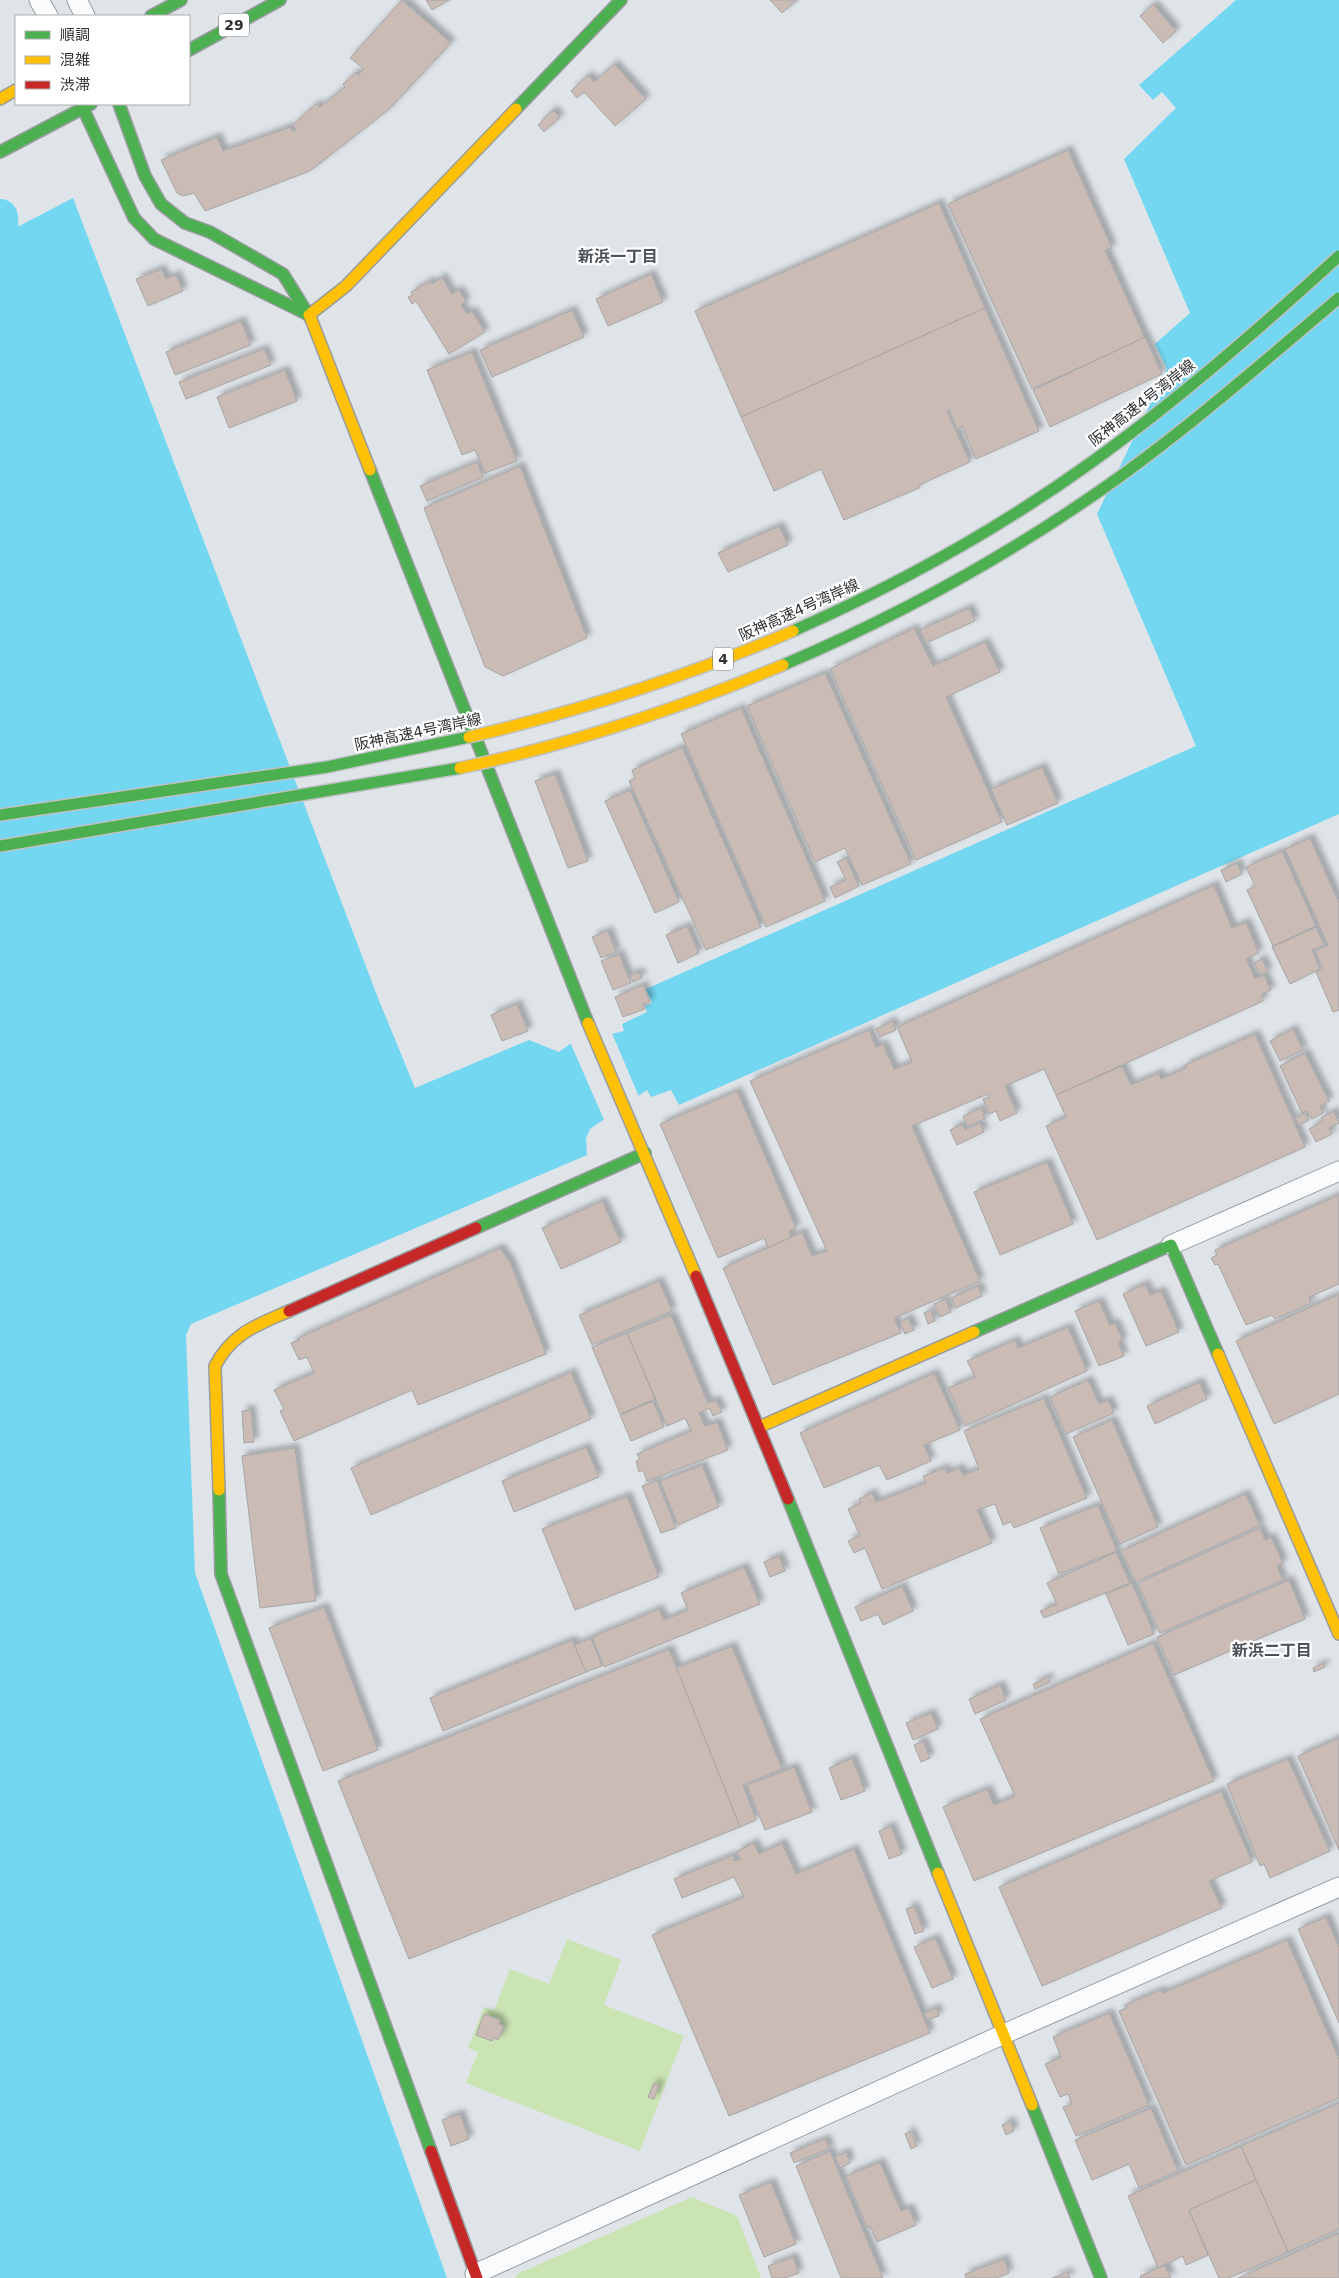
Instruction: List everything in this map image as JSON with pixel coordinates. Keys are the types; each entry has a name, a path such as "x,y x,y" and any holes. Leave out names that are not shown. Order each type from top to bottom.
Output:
{"main road":[{"path":"153,15 182,0"},
{"name":"29","path":"190,49 280,0"},
{"path":"309,315 346,286 621,0"},
{"path":"0,99 15,91"},
{"path":"0,152 85,105 134,218 154,239 309,315"},
{"path":"119,105 145,176 162,204 185,223 210,232 283,274 309,315 590,1027 645,1152 759,1427 1101,2278"},
{"name":"阪神高速4号湾岸線","path":"0,815 360,760 433,746 617,698 800,630 968,542 1050,491 1127,435 1205,374 1281,310 1339,256"},
{"name":"4","path":"0,846 422,776 486,762 624,726 802,657 890,616 982,565 1066,514 1143,459 1208,408 1339,298"},
{"path":"476,2276 221,1574 215,1366 223,1350 244,1331 645,1152"},
{"path":"759,1427 1171,1245 1339,1634"}],"street":[{"path":"39,0 47,15"},
{"path":"77,0 85,15"},
{"path":"1171,1245 1339,1171"},
{"path":"476,2276 1004,2034 1339,1887"}],"green space":[{"path":"567,1939 621,1960 604,2005 684,2036 640,2151 466,2083 478,2052 468,2048 484,2007 494,2010 510,1969 549,1984"},
{"path":"692,2197 737,2216 761,2278 515,2278 517,2274"}],"water":[{"path":"1236,0 1339,0 1339,814 679,1105 671,1090 651,1097 647,1090 590,1129 586,1139 587,1155 191,1324 186,1335 195,1573 447,2278 0,2278 0,236 73,198 378,998 415,1088 529,1040 559,1052 570,1044 624,1031 622,1024 647,1012 645,1006 652,1003 646,989 1196,746 1097,514 1167,369 1155,344 1190,313 1124,159 1176,108 1162,92 1153,100 1139,85"}],"pier":[{"path":"611,1031 640,1099 605,1122 570,1042"}],"building":[{"path":"402,0 451,43 388,110 310,171 205,211 194,193 183,196 177,193 161,160 217,137 223,151 290,127 293,131 296,130 293,125 316,104 320,107 345,87 343,84 356,72 358,75 364,69 350,58"},
{"path":"426,0 449,0 432,10"},
{"path":"770,0 797,0 782,13"},
{"path":"1153,4 1176,31 1163,43 1140,16"},
{"path":"614,64 646,99 615,126 584,92 577,98 571,91 588,75 594,82"},
{"path":"553,110 560,117 544,132 538,125"},
{"path":"1068,150 1112,248 1105,250 1145,338 1032,389 948,204"},
{"path":"939,203 985,308 741,417 695,311"},
{"path":"161,269 166,279 176,275 183,291 148,306 136,279"},
{"path":"651,274 663,302 608,326 596,299"},
{"path":"442,277 452,294 459,290 466,302 461,305 467,314 472,311 485,332 449,354 416,301 412,304 408,297 413,295 411,292 430,281 432,284"},
{"path":"985,308 1039,431 976,459 962,426 957,429 949,410 947,411 970,462 919,485 919,488 844,520 821,469 774,491 741,417"},
{"path":"572,310 584,337 492,377 480,350"},
{"path":"241,321 251,345 175,375 166,352"},
{"path":"1145,337 1162,374 1050,427 1033,390"},
{"path":"264,349 271,365 186,399 179,382"},
{"path":"472,352 517,461 485,473 475,450 462,455 427,370"},
{"path":"285,370 297,401 229,428 217,397"},
{"path":"477,462 483,477 427,501 420,486"},
{"path":"520,466 587,638 503,676 485,667 424,508"},
{"path":"779,526 788,545 728,572 718,553"},
{"path":"969,608 975,621 926,643 920,630"},
{"path":"914,628 933,666 985,642 1000,672 946,697 1002,822 916,860 830,669"},
{"path":"825,673 911,864 862,885 845,848 815,862 747,706"},
{"path":"741,708 825,901 766,927 681,734"},
{"path":"682,747 761,927 706,950 629,781 635,778 632,770"},
{"path":"1042,767 1058,803 1007,825 991,789"},
{"path":"555,774 588,861 568,868 535,781"},
{"path":"630,790 679,902 655,913 605,801"},
{"path":"1310,838 1339,903 1339,1010 1333,1012 1316,972 1323,969 1315,951 1328,945 1285,849"},
{"path":"1282,851 1316,926 1273,946 1247,890 1255,886 1246,867"},
{"path":"846,858 859,886 835,898 830,887 846,880 837,862"},
{"path":"1237,863 1242,874 1226,882 1221,870"},
{"path":"1214,885 1232,928 1246,922 1259,953 1246,959 1255,979 1264,975 1271,990 1262,994 1263,1001 1056,1095 1044,1069 1005,1086 1017,1113 1000,1121 996,1111 989,1114 983,1099 990,1097 988,1094 912,1126 980,1281 894,1318 901,1333 773,1385 723,1268 802,1232 812,1256 827,1251 750,1081 869,1030 876,1047 883,1044 894,1069 912,1062 897,1027"},
{"path":"687,926 699,953 678,963 666,935"},
{"path":"1316,927 1324,945 1312,950 1320,969 1290,984 1272,947"},
{"path":"608,931 616,952 601,958 592,937"},
{"path":"619,954 631,983 613,990 601,961"},
{"path":"1262,959 1268,971 1260,975 1254,963"},
{"path":"639,972 642,978 633,982 630,975"},
{"path":"643,985 650,1002 643,1004 645,1009 623,1017 615,997"},
{"path":"517,1004 528,1031 502,1041 491,1015"},
{"path":"892,1021 896,1030 880,1037 876,1029"},
{"path":"1293,1029 1303,1050 1280,1061 1270,1041"},
{"path":"1255,1034 1305,1147 1097,1240 1046,1126 1066,1117 1056,1095 1122,1066 1131,1085 1159,1073 1161,1079 1186,1068 1185,1065"},
{"path":"1305,1053 1329,1101 1320,1106 1323,1113 1312,1119 1307,1111 1302,1113 1280,1066"},
{"path":"737,1091 796,1228 789,1231 791,1237 768,1248 764,1238 718,1258 660,1124"},
{"path":"981,1108 985,1119 967,1126 963,1116"},
{"path":"1334,1111 1339,1123 1329,1128 1332,1134 1316,1142 1309,1129 1323,1121 1321,1118"},
{"path":"1305,1113 1309,1120 1299,1125 1295,1118"},
{"path":"980,1123 984,1132 957,1145 950,1130 962,1124 965,1130"},
{"path":"1047,1162 1073,1224 1000,1255 974,1192"},
{"path":"1339,1195 1339,1284 1309,1297 1311,1303 1275,1319 1272,1315 1246,1325 1218,1264 1215,1265 1211,1258 1217,1255 1215,1250"},
{"path":"602,1201 621,1242 561,1269 542,1228"},
{"path":"500,1248 510,1262 546,1354 418,1405 412,1390 294,1441 280,1411 284,1409 274,1390 314,1373 307,1357 299,1360 291,1343 299,1340 298,1338"},
{"path":"659,1281 672,1311 592,1345 579,1315"},
{"path":"1145,1284 1150,1295 1161,1291 1179,1332 1146,1346 1123,1294"},
{"path":"978,1286 982,1296 956,1308 951,1298"},
{"path":"1339,1294 1339,1394 1274,1424 1236,1341"},
{"path":"945,1299 951,1312 940,1317 934,1304"},
{"path":"1099,1301 1110,1325 1115,1323 1123,1341 1118,1342 1124,1356 1099,1366 1075,1311"},
{"path":"931,1310 935,1321 928,1324 924,1313"},
{"path":"671,1315 708,1403 716,1400 722,1412 713,1416 709,1408 699,1413 705,1426 717,1422 728,1450 647,1481 643,1470 639,1472 636,1461 640,1459 637,1454 691,1431 685,1418 667,1426 627,1333"},
{"path":"908,1318 914,1330 905,1334 900,1322"},
{"path":"1068,1327 1087,1371 965,1426 948,1388 975,1377 967,1361 1015,1340 1018,1348"},
{"path":"627,1333 655,1399 620,1414 592,1347"},
{"path":"571,1372 591,1419 371,1515 351,1468"},
{"path":"934,1373 960,1430 924,1445 931,1461 887,1480 879,1465 824,1488 800,1433"},
{"path":"1088,1380 1099,1404 1108,1400 1114,1413 1066,1434 1050,1397"},
{"path":"1199,1382 1207,1399 1155,1424 1147,1406"},
{"path":"1044,1398 1087,1498 1014,1528 1011,1522 1003,1525 995,1504 977,1510 992,1543 882,1589 865,1548 854,1553 848,1541 860,1536 848,1509 861,1503 859,1499 872,1493 876,1502 926,1483 923,1476 945,1468 947,1473 960,1468 963,1475 979,1469 964,1431"},
{"path":"653,1401 664,1427 631,1441 620,1415"},
{"path":"251,1410 254,1442 244,1443 242,1411"},
{"path":"1112,1420 1158,1527 1120,1544 1073,1437"},
{"path":"586,1447 599,1477 514,1512 502,1481"},
{"path":"295,1448 316,1601 260,1608 242,1456"},
{"path":"702,1465 719,1507 678,1525 660,1481"},
{"path":"657,1480 676,1528 661,1533 642,1486"},
{"path":"1245,1494 1260,1525 1136,1582 1121,1551"},
{"path":"627,1496 659,1577 575,1610 542,1529"},
{"path":"1098,1505 1117,1551 1059,1574 1040,1528"},
{"path":"1260,1528 1265,1540 1271,1537 1283,1563 1277,1566 1283,1580 1160,1633 1138,1583"},
{"path":"1116,1552 1130,1583 1044,1618 1040,1611 1057,1604 1047,1583"},
{"path":"779,1556 785,1571 770,1577 764,1562"},
{"path":"744,1567 760,1604 604,1667 592,1637 659,1609 664,1620 688,1610 681,1593"},
{"path":"1289,1580 1305,1619 1174,1675 1157,1637"},
{"path":"1132,1583 1154,1634 1128,1645 1106,1594"},
{"path":"902,1586 913,1611 883,1625 878,1614 861,1621 855,1607"},
{"path":"324,1607 378,1750 323,1771 269,1628"},
{"path":"591,1638 602,1666 586,1672 574,1645"},
{"path":"572,1640 586,1672 443,1731 430,1698"},
{"path":"1153,1643 1214,1781 974,1881 943,1807 987,1789 994,1805 1015,1796 980,1719"},
{"path":"732,1646 782,1769 743,1785 756,1820 740,1827 676,1668"},
{"path":"669,1649 740,1827 409,1959 338,1781"},
{"path":"1324,1663 1325,1667 1314,1672 1313,1668"},
{"path":"1048,1677 1050,1682 1035,1689 1033,1684"},
{"path":"1000,1685 1006,1700 975,1714 969,1699"},
{"path":"931,1713 938,1729 913,1740 906,1723"},
{"path":"1339,1738 1339,1850 1298,1756"},
{"path":"923,1741 930,1758 921,1762 914,1745"},
{"path":"852,1758 865,1791 841,1800 829,1768"},
{"path":"1288,1759 1330,1851 1270,1878 1264,1864 1260,1866 1227,1784"},
{"path":"794,1767 812,1812 765,1830 747,1785"},
{"path":"1221,1791 1252,1862 1209,1881 1222,1908 1042,1986 999,1887"},
{"path":"891,1826 902,1854 889,1859 879,1831"},
{"path":"754,1843 759,1854 782,1843 796,1874 854,1849 930,2033 729,2116 652,1935 744,1897 734,1877 682,1898 674,1879 733,1855 735,1861 740,1859 737,1851"},
{"path":"914,1906 924,1931 915,1934 906,1909"},
{"path":"1326,1917 1339,1947 1339,2023 1298,1929"},
{"path":"935,1938 953,1979 932,1988 914,1947"},
{"path":"1287,1940 1339,2059 1339,2098 1186,2165 1119,2011 1127,2008 1125,2005 1161,1990 1163,1993"},
{"path":"936,2008 939,2016 927,2020 924,2013"},
{"path":"1109,2013 1149,2105 1076,2136 1063,2107 1072,2104 1068,2094 1060,2097 1045,2064 1061,2057 1053,2037"},
{"path":"484,2014 500,2020 499,2024 504,2026 498,2040 494,2038 492,2041 476,2035"},
{"path":"654,2083 659,2085 654,2099 648,2097"},
{"path":"1339,2103 1339,2229 1288,2252 1241,2146"},
{"path":"1151,2108 1178,2171 1139,2188 1129,2164 1092,2180 1075,2140"},
{"path":"460,2114 469,2139 451,2146 442,2120"},
{"path":"1010,2121 1014,2131 1006,2135 1002,2125"},
{"path":"910,2131 917,2146 911,2149 905,2134"},
{"path":"825,2139 830,2148 794,2163 790,2153"},
{"path":"1241,2146 1256,2180 1189,2210 1208,2255 1186,2265 1183,2256 1158,2268 1128,2196"},
{"path":"830,2151 883,2278 841,2278 796,2166"},
{"path":"846,2152 850,2163 840,2168 835,2157"},
{"path":"880,2162 901,2211 909,2208 916,2225 877,2242 870,2226 867,2228 846,2176"},
{"path":"1256,2180 1288,2252 1229,2278 1219,2278 1189,2210"},
{"path":"771,2182 796,2244 764,2257 739,2195"},
{"path":"1339,2233 1339,2278 1238,2278"},
{"path":"793,2257 799,2273 785,2278 772,2278 768,2266"},
{"path":"1004,2259 1009,2273 997,2278 966,2278 965,2274"},
{"path":"1165,2265 1171,2278 1141,2278 1140,2276"},
{"path":"1068,2272 1070,2278 1052,2278"}],"waterway":[{"path":"0,217 3,285"}],"traffic: fast":[{"path":"153,15 181,0"},
{"path":"190,49 280,0"},
{"path":"516,109 621,0"},
{"path":"81,105 134,218 154,239 309,315"},
{"path":"0,152 89,105"},
{"path":"119,105 145,176 161,204 185,223 210,232 283,274 311,319"},
{"path":"793,631 870,595 946,555 1019,511 1089,464 1186,390 1339,256"},
{"path":"783,665 866,628 947,586 1025,540 1101,490 1192,421 1339,298"},
{"path":"370,470 588,1023"},
{"path":"0,815 327,767 469,737"},
{"path":"0,846 460,768"},
{"path":"476,1228 645,1153"},
{"path":"974,1332 1171,1245 1218,1354"},
{"path":"219,1490 221,1574 431,2151"},
{"path":"788,1499 938,1873"},
{"path":"1032,2105 1101,2278"}],"traffic: slow":[{"path":"0,99 15,91"},
{"path":"309,315 346,286 516,109"},
{"path":"311,319 370,470"},
{"path":"469,737 552,716 633,691 714,663 793,631"},
{"path":"460,768 543,748 624,724 664,711 783,665"},
{"path":"588,1023 696,1276"},
{"path":"219,1490 215,1366 229,1345 246,1331 289,1311"},
{"path":"759,1427 974,1332"},
{"path":"1218,1354 1339,1634"},
{"path":"938,1873 1032,2105"}],"traffic: jam":[{"path":"289,1311 476,1228"},
{"path":"696,1276 788,1499"},
{"path":"431,2151 477,2278"}],"district":[{"name":"新浜一丁目","path":"618,256"},
{"name":"新浜二丁目","path":"1272,1650"}]}
